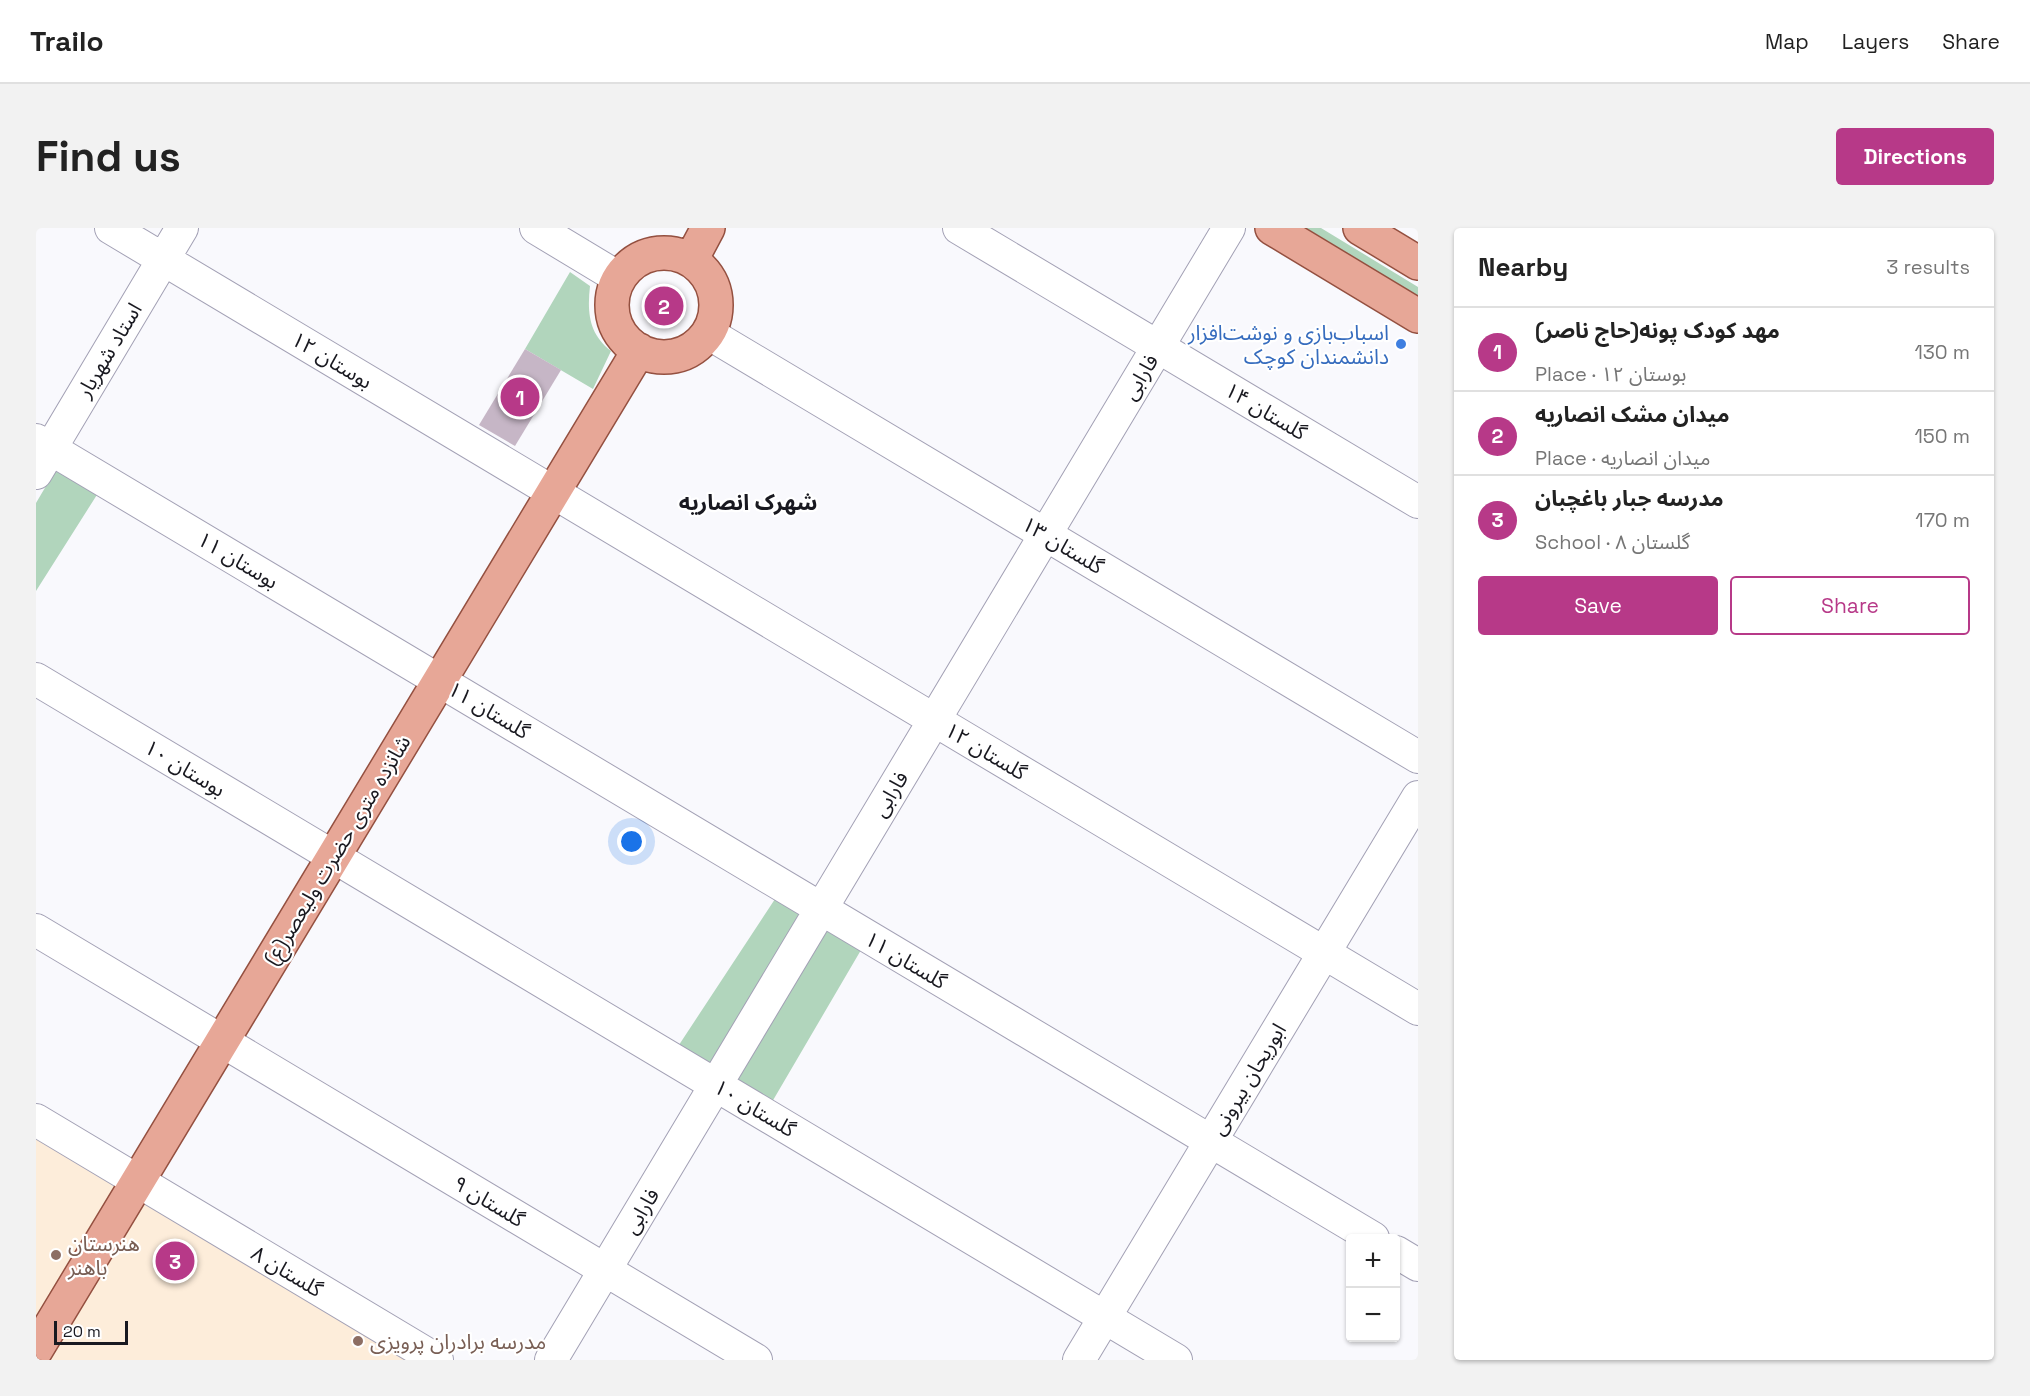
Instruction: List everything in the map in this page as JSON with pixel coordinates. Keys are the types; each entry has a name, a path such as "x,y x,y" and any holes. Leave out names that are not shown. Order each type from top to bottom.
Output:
{"main road":[{"path":"691,260 708,228"},
{"path":"1272,228 1418,316"},
{"path":"1360,228 1418,263"},
{"path":"651,254 678,254 691,260 711,279 715,293 717,307 708,333 700,343 677,355 664,357 639,350 623,337 613,318 611,304 613,291 619,278 627,267 651,254"},
{"name":"شانزده متری حضرت ولیعصر(ع)","path":"36,1350 639,350"}],"street":[{"name":"بوستان ۱۲","path":"111,228 553,492"},
{"name":"استاد شهریار","path":"41,454 182,228"},
{"path":"536,228 619,278"},
{"name":"گلستان ۱۴","path":"959,228 1418,502"},
{"name":"فارابی","path":"551,1360 1229,228"},
{"name":"گلستان ۱۳","path":"708,333 1418,757"},
{"name":"بوستان ۱۱","path":"41,454 440,681"},
{"name":"گلستان ۱۲","path":"553,492 1418,1009"},
{"name":"بوستان ۱۰","path":"36,679 333,857"},
{"name":"گلستان ۱۱","path":"440,681 1365,1234"},
{"name":"ابوریحان بیرونی","path":"1079,1360 1418,797"},
{"name":"گلستان ۱۰","path":"333,857 1176,1360"},
{"name":"گلستان ۹","path":"36,930 756,1360"},
{"name":"گلستان ۸","path":"36,1120 437,1360"},
{"path":"1400,1255 1418,1265"}],"shaded area":[{"name":"هنرستان باهنر","path":"36,1139 118,1188 36,1322"},
{"path":"141,1201 412,1360 45,1360"}],"green space":[{"path":"1306,228 1321,228 1418,287 1418,296"},
{"path":"570,272 590,286 591,322 598,337 611,351 593,389 525,349"},
{"path":"59,464 100,490 36,591 36,503"},
{"path":"775,899 802,914 710,1068 675,1051"},
{"path":"825,930 861,950 772,1102 735,1079"}],"building":[{"path":"525,349 561,370 515,446 479,425"}],"place":[{"name":"میدان مشک انصاریه","path":"664,306"},
{"name":"اسباب‌بازی و نوشت‌افزار دانشمندان کوچک","path":"1401,344"},
{"name":"مهد کودک پونه(حاج ناصر)","path":"520,397"},
{"name":"هنرستان باهنر","path":"56,1255"},
{"name":"مدرسه جبار باغچبان","path":"175,1261"},
{"name":"مدرسه برادران پرویزی","path":"358,1341"}],"district":[{"name":"شهرک انصاریه","path":"748,502"}]}
